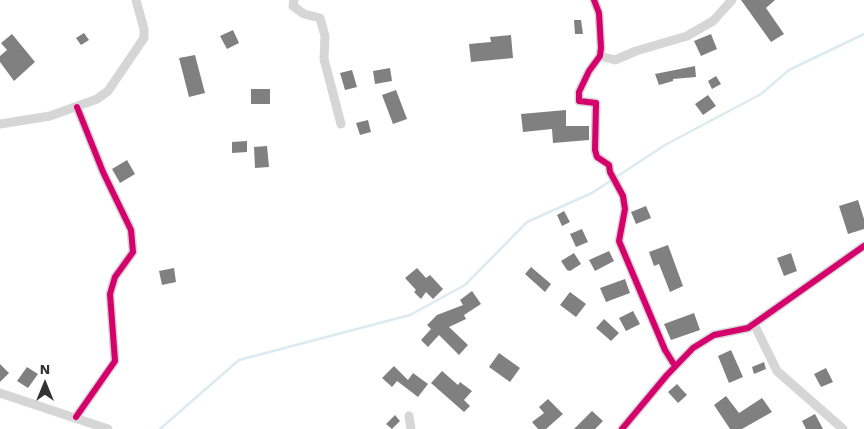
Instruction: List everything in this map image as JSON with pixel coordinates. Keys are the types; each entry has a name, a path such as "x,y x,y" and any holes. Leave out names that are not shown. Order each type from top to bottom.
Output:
{"street":[{"path":"0,124 50,116 97,99 108,91 144,38 144,29 136,0"},
{"path":"294,0 293,6 304,14 320,18 325,36 324,59 340,124"},
{"path":"594,0 599,13 600,56 589,71 579,92 579,101 596,103 595,150 598,157 609,165 610,172 623,196 625,209 619,242 665,350 676,366"},
{"path":"600,56 615,60 636,51 687,36 713,21 728,2"},
{"path":"76,416 115,362 110,294 115,276 133,252 131,230 103,172 77,106"},
{"path":"622,429 692,348 714,335 748,328 864,246"},
{"path":"754,324 778,371 842,429"},
{"path":"0,393 76,416 108,429"},
{"path":"409,416 412,429"}],"building":[{"path":"741,0 775,0 766,8 784,34 771,42"},
{"path":"574,20 581,20 583,34 575,34"},
{"path":"233,30 239,43 227,49 220,36"},
{"path":"84,33 89,40 81,45 76,38"},
{"path":"12,34 35,62 14,81 0,62 0,56 7,50 1,43"},
{"path":"711,34 717,49 701,56 694,41"},
{"path":"511,35 513,58 471,62 469,44 491,42 490,37"},
{"path":"195,55 205,93 189,97 179,58"},
{"path":"695,66 696,77 673,79 673,81 659,85 655,74"},
{"path":"390,68 392,81 375,84 373,71"},
{"path":"352,70 357,87 345,90 340,73"},
{"path":"716,76 721,84 712,89 708,81"},
{"path":"251,89 270,89 270,104 251,104"},
{"path":"396,90 407,119 393,124 382,95"},
{"path":"708,95 716,106 703,115 695,104"},
{"path":"566,110 566,126 589,126 589,140 553,143 552,129 523,132 521,114"},
{"path":"368,120 371,132 360,135 356,123"},
{"path":"247,141 247,152 232,153 232,142"},
{"path":"267,146 269,167 255,168 254,147"},
{"path":"127,160 135,174 120,183 112,169"},
{"path":"858,200 864,219 864,229 848,234 839,206"},
{"path":"646,206 651,218 636,224 631,212"},
{"path":"564,211 570,222 562,226 557,215"},
{"path":"582,229 588,242 576,247 570,234"},
{"path":"668,245 683,286 670,292 659,264 654,266 649,252"},
{"path":"609,251 614,261 595,271 589,260"},
{"path":"574,253 581,264 570,271 567,270 561,261"},
{"path":"791,253 797,271 784,276 777,258"},
{"path":"531,267 551,284 545,292 525,274"},
{"path":"174,268 176,282 162,285 159,271"},
{"path":"417,268 426,278 430,275 443,289 433,299 426,292 421,299 405,278"},
{"path":"625,279 630,293 606,302 600,288"},
{"path":"472,291 481,304 464,315 466,319 449,327 468,345 459,355 439,335 428,347 421,340 431,329 427,325 437,315 463,305 460,300"},
{"path":"570,292 586,304 576,317 560,305"},
{"path":"633,311 640,324 626,331 619,318"},
{"path":"694,313 700,330 671,340 664,324"},
{"path":"604,319 619,333 611,341 596,328"},
{"path":"731,350 743,377 729,383 718,356"},
{"path":"499,353 520,368 510,382 489,367"},
{"path":"764,362 766,369 754,374 752,367"},
{"path":"0,364 9,373 0,382"},
{"path":"394,366 408,380 413,373 428,384 418,397 397,381 392,387 382,378"},
{"path":"27,367 38,374 28,388 17,381"},
{"path":"826,368 833,382 821,387 814,374"},
{"path":"442,371 458,385 460,382 472,391 464,400 470,406 464,412 431,383"},
{"path":"677,384 687,395 678,403 668,392"},
{"path":"726,396 739,413 762,398 772,412 742,429 730,429 714,405"},
{"path":"548,399 563,414 546,429 538,429 532,422 544,413 539,407"},
{"path":"592,411 603,421 595,429 574,429"},
{"path":"815,414 823,429 806,429 802,421"},
{"path":"395,415 400,421 392,429 386,424"}],"waterway":[{"path":"160,429 239,360 410,315 465,285 527,222 592,193 665,145 761,94 789,70 864,34"}],"cycle path":[{"path":"594,0 599,13 600,56 589,71 579,92 579,101 596,103 595,150 597,157 609,165 610,172 623,196 625,209 619,241 665,350 675,366"},
{"path":"76,417 115,361 110,294 115,277 133,252 131,230 103,172 77,107"},
{"path":"622,429 667,375 693,348 714,335 748,328 864,246"}]}
